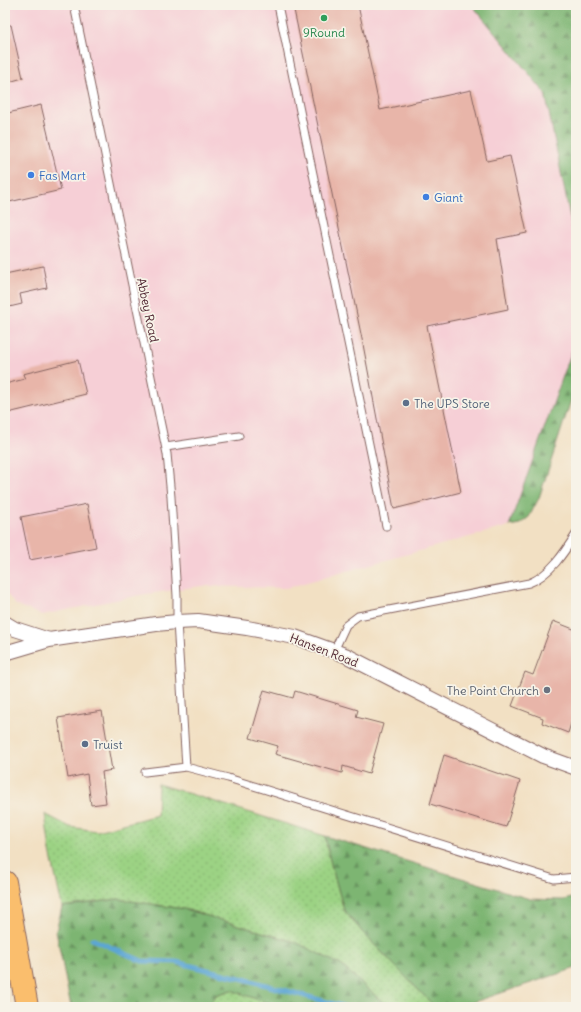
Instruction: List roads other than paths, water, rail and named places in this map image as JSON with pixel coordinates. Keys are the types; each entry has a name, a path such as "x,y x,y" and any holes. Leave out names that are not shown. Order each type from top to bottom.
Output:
{"highway":[{"path":"5,882 27,1007"}],"street":[{"name":"Hansen Road","path":"5,653 49,640 177,622 198,621 295,637 345,655 543,756 576,768"},
{"path":"5,623 15,629 49,640"}],"lane":[{"name":"Abbey Road","path":"74,5 166,447 171,497 186,767"},
{"path":"278,5 386,526"},
{"path":"166,447 239,436"},
{"path":"334,651 346,625 358,616 529,583 537,580 551,568 574,542 576,534"},
{"path":"145,772 186,767 228,778 554,879 576,877"}],"waterway":[{"path":"92,939 142,961 176,962 345,1007"}],"place":[{"name":"9Round","path":"324,18"},
{"name":"Fas Mart","path":"31,175"},
{"name":"Giant","path":"426,197"},
{"name":"The UPS Store","path":"406,403"},
{"name":"The Point Church","path":"547,690"},
{"name":"Truist","path":"85,744"}]}
